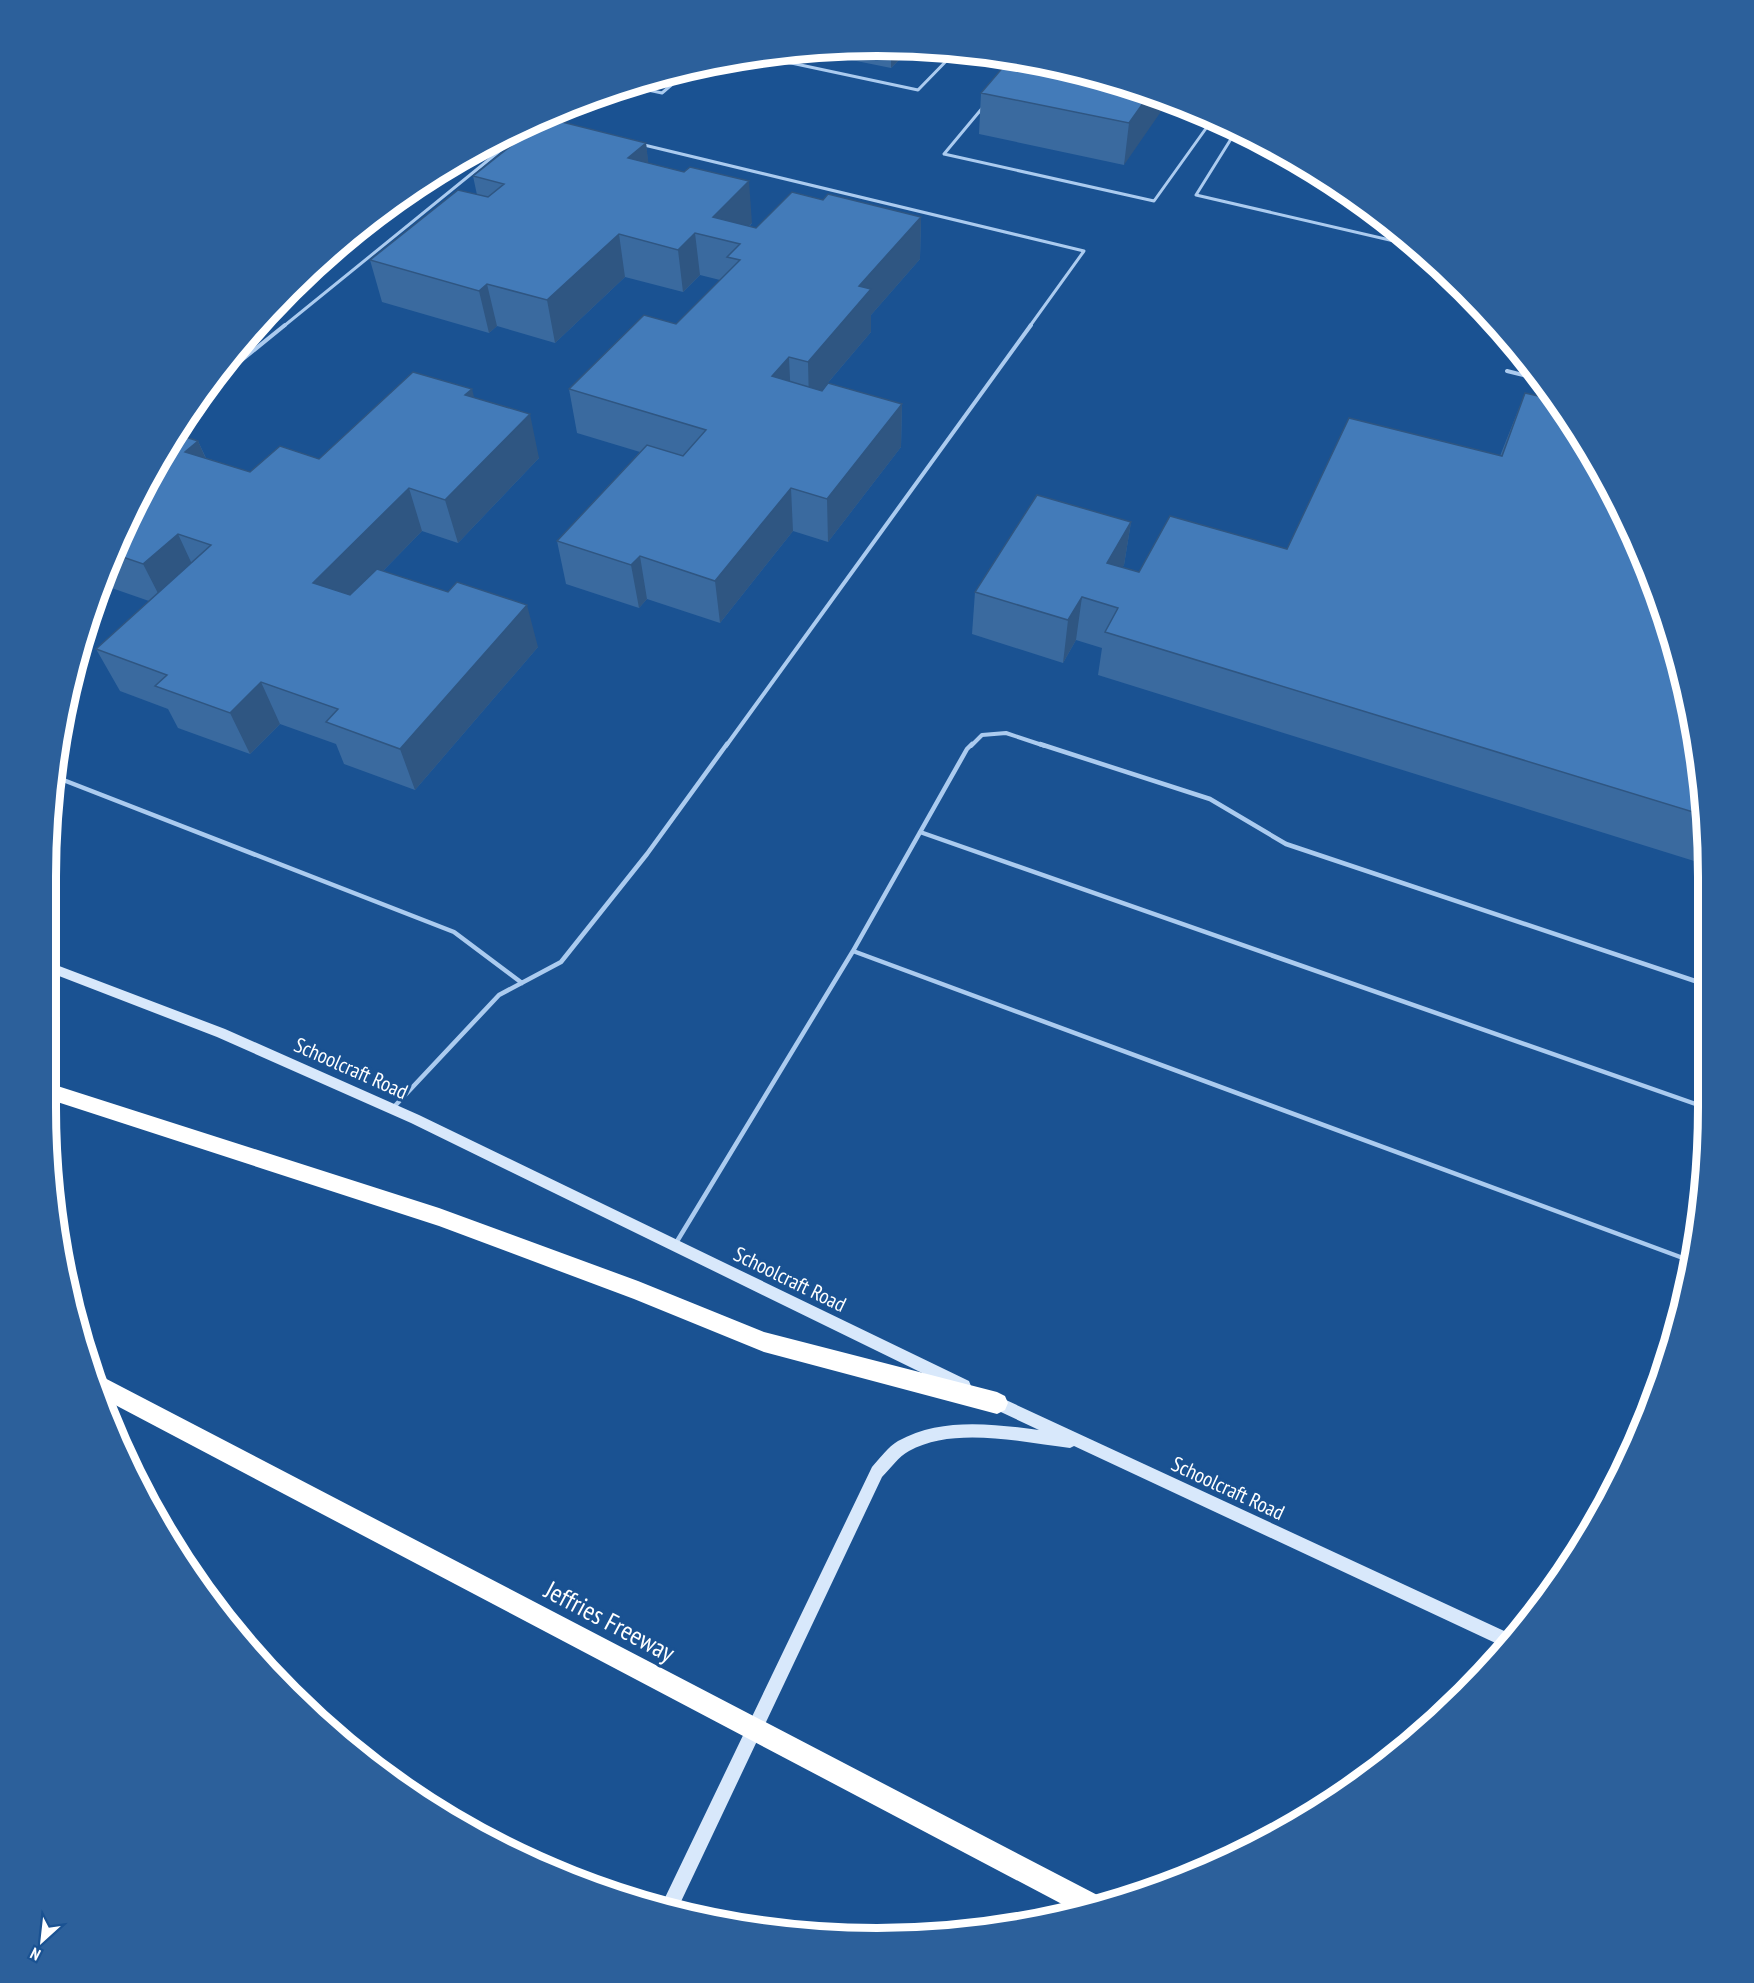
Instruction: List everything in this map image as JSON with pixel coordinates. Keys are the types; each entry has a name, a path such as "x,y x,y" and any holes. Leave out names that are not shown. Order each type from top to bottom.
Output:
{"highway":[{"path":"56,1093 439,1217 638,1291 764,1342 997,1403"},
{"name":"Jeffries Freeway","path":"106,1389 1084,1901"}],"main road":[{"name":"Schoolcraft Road","path":"56,970 221,1033 392,1109 997,1403 1503,1639"},
{"path":"672,1902 877,1472 903,1446 928,1436 965,1431 1080,1442"}],"lane":[{"path":"784,61 918,90 948,59"},
{"path":"644,89 662,93 677,80"},
{"path":"986,103 944,154 1154,201 1208,126"},
{"path":"1232,137 1196,195 1394,241"},
{"path":"233,367 511,141"},
{"path":"392,1109 499,995 561,962 647,854 1084,251 633,142"},
{"path":"1507,372 1529,377"},
{"path":"674,1246 854,951 967,749 982,735 1006,733 1210,799 1286,844 1698,982"},
{"path":"62,779 454,932 522,982"},
{"path":"921,832 1698,1105"},
{"path":"854,951 1684,1258"}],"building":[{"path":"1004,66 1090,83 1145,101 1129,123 981,93"},
{"path":"557,121 646,143 628,158 684,172 690,167 749,181 713,217 756,228 792,192 823,200 828,194 921,217 859,286 871,289 808,362 789,357 772,376 822,391 828,383 902,404 827,499 791,488 715,581 640,556 631,565 557,541 647,445 683,456 706,430 569,389 644,315 676,324 740,260 727,257 740,244 695,233 678,250 619,234 547,300 487,284 479,291 370,260 458,190 488,197 504,184 473,176 524,136"},
{"path":"413,372 472,389 465,395 530,414 445,500 409,488 313,583 350,595 377,569 448,592 457,582 527,605 400,749 326,722 338,709 261,682 230,713 155,686 167,675 96,649 211,545 178,534 143,564 121,556 140,514 184,437 198,441 185,452 250,472 280,446 319,459"},
{"path":"1525,393 1543,397 1588,466 1614,514 1655,613 1671,664 1683,717 1696,813 1105,632 1118,608 1082,597 1068,620 975,592 1037,495 1131,522 1107,563 1139,572 1170,516 1287,549 1349,418 1502,456"}]}
